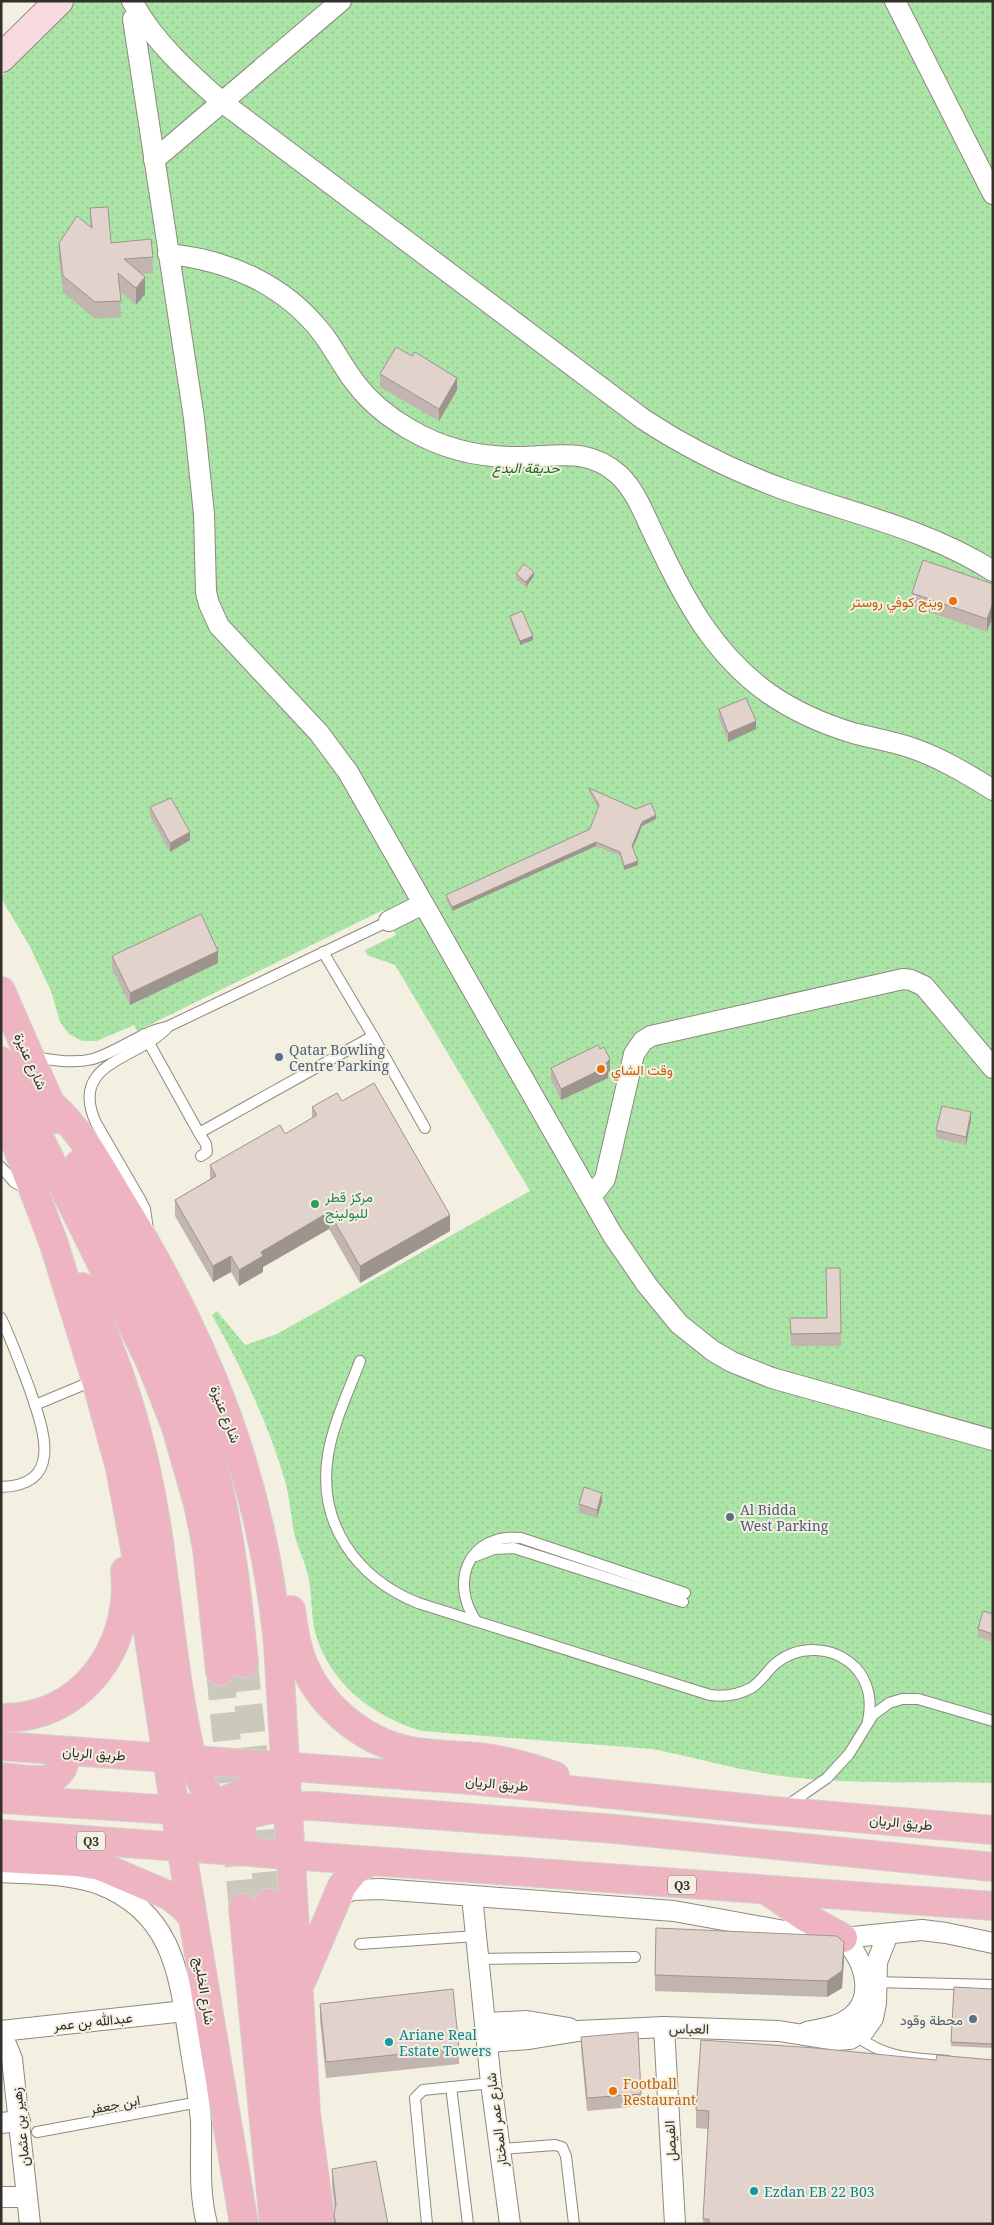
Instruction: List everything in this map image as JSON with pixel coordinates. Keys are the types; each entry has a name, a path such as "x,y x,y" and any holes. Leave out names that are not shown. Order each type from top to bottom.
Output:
{"main road":[{"name":"شارع عنيزة","path":"1,991 71,1150 151,1305 183,1376 196,1412 211,1458 227,1524 238,1591 232,1667 198,1504 176,1426 150,1361 1,1061"},
{"name":"شارع عنيزة","path":"50,1103 70,1122 86,1143 145,1243 176,1300 218,1389 248,1476 260,1522 274,1605 285,1766"},
{"path":"1,1104 36,1192 54,1244 96,1380 120,1468 179,1758 221,1812 257,1842 290,1855"},
{"path":"54,1244 81,1286 99,1324 126,1398 138,1442 156,1521 179,1758"},
{"path":"1,1718 37,1715 67,1702 92,1679 113,1646 122,1621 126,1594 117,1511 120,1468"},
{"path":"260,1522 270,1541 284,1583 295,1638 306,1670 322,1696 355,1727 375,1739 396,1748 480,1758 524,1766 588,1790"},
{"name":"طريق الريان","path":"1,1746 588,1790 779,1811 987,1826"},
{"path":"1,1777 42,1780 54,1778 65,1766 65,1751"},
{"name":"شارع الخليج","path":"179,1758 175,1810 244,2224"},
{"path":"285,1766 306,2113 321,2224"},
{"path":"182,1847 196,1837 221,1812 285,1766"},
{"path":"1,1798 221,1812 257,1811 288,1806 337,1807 531,1822 993,1867"},
{"name":"Q3","path":"1,1834 993,1906"},
{"path":"1,1858 77,1862 100,1866 170,1896 183,1906 193,1919"},
{"path":"299,1988 337,1895 354,1871 371,1861"},
{"path":"768,1891 804,1917 843,1938"},
{"path":"274,2224 256,1906 289,2132 300,2224"}],"street":[{"path":"1,58 59,1"},
{"path":"154,160 341,1"},
{"path":"895,1 993,194"},
{"path":"133,10 170,52 222,102 643,419 676,440 719,462 781,488 918,534 952,549 993,571"},
{"path":"133,10 194,418 204,514 205,580 211,610 226,636 302,715 334,752 360,793 628,1260 664,1308 679,1324 713,1351 732,1362 772,1378 993,1440"},
{"path":"168,254 223,264 258,280 285,297 321,332 366,395 394,420 424,437 454,448 482,454 514,457 572,455 590,458 610,468 620,476 634,493 664,555 702,626 716,645 745,675 772,696 807,715 838,728 896,743 928,754 964,772 993,790"},
{"path":"389,921 423,904"},
{"path":"592,1197 605,1179 634,1054 642,1041 651,1036 903,979 924,986 993,1068"},
{"name":"شارع الخليج","path":"1,1872 68,1876 100,1885 128,1900 161,1934 174,1959 185,2011 199,2102 201,2178 207,2224"},
{"path":"337,1895 354,1890 371,1889 472,1896 674,1911 727,1919 796,1934 843,1938 928,1931 993,1943"},
{"name":"شارع عمر المختار","path":"472,1896 486,2032 510,2224"},
{"name":"العباس","path":"800,2033 837,2025 850,2018 863,2001 879,1952 888,1934"},
{"name":"العباس","path":"486,2032 530,2039 578,2031 664,2027 800,2033 835,2040 857,2036 869,2025 873,2018 876,2003 870,1983 856,1952 843,1938"},
{"name":"عبدالله بن عمر","path":"1,2032 185,2011"},
{"name":"الفيصل","path":"664,2027 675,2224"},
{"name":"زهير بن عثمان","path":"1,2032 12,2059 10,2115 26,2190 30,2224"},
{"path":"1,2185 26,2190"},
{"path":"1,2197 26,2190"}],"lane":[{"path":"145,1243 148,1231 145,1209 92,1114 90,1096 96,1078 104,1067 147,1039 168,1028 389,921"},
{"path":"323,952 425,1128"},
{"path":"199,1132 373,1036"},
{"path":"29,1057 68,1062 87,1060 147,1039"},
{"path":"147,1039 207,1148 207,1152 201,1156"},
{"path":"1,1168 14,1182 36,1192"},
{"path":"1,1318 35,1405 45,1441 45,1458 37,1474 30,1480 13,1486 1,1487"},
{"path":"360,1361 333,1437 326,1471 329,1505 341,1537 360,1566 387,1588 418,1603 710,1695 737,1694 751,1688 773,1666 789,1654 808,1650 830,1652 849,1662 863,1679 870,1699 868,1721 864,1731 849,1754 827,1778 779,1811"},
{"path":"35,1405 96,1380"},
{"path":"476,1621 464,1597 464,1579 469,1562 480,1548 495,1539 521,1538 684,1598"},
{"path":"868,1721 877,1710 889,1703 910,1698 993,1720"},
{"path":"360,1944 476,1936"},
{"path":"478,1960 635,1957"},
{"path":"870,1983 993,1985"},
{"path":"857,2036 874,2048 894,2056 964,2063"},
{"path":"427,2224 414,2098 424,2090 492,2083"},
{"path":"451,2087 468,2224"},
{"name":"ابن جعفر","path":"37,2132 199,2102"},
{"path":"500,2150 555,2145 562,2148 566,2156 574,2224"}],"green space":[{"name":"حديقة البدع","path":"72,1 993,1 993,1783 866,1782 790,1777 755,1772 652,1749 422,1731 387,1717 355,1695 331,1667 322,1650 315,1632 308,1574 294,1533 286,1484 279,1462 254,1397 212,1315 217,1311 245,1345 277,1334 530,1191 395,965 367,955 365,950 396,935 383,910 137,1031 134,1025 97,1041 82,1041 69,1034 60,1022 51,991 30,947 1,898 1,77"}],"building":[{"path":"108,207 111,243 151,239 153,257 124,259 145,277 136,288 118,273 121,301 95,302 63,276 59,243 77,216 92,228 90,208"},
{"path":"396,347 412,356 415,352 457,378 439,409 380,374"},
{"name":"وينج كوفي روستر","path":"923,560 993,584 993,603 987,619 912,593"},
{"path":"524,564 534,572 526,582 516,574"},
{"path":"522,611 533,636 520,641 510,616"},
{"path":"746,698 756,721 728,733 719,709"},
{"path":"589,788 636,809 651,803 656,815 642,822 632,846 638,861 624,866 620,852 596,842 452,907 446,895 590,829 599,805"},
{"path":"171,798 190,832 170,843 150,807"},
{"path":"201,914 218,951 130,993 112,956"},
{"path":"598,1045 600,1049 604,1047 610,1059 606,1063 608,1066 561,1089 551,1068"},
{"name":"مركز قطر للبولينج","path":"374,1083 450,1215 360,1266 329,1212 261,1252 263,1256 239,1270 231,1256 213,1266 175,1200 216,1176 210,1165 280,1125 285,1134 317,1115 312,1107 337,1093 342,1101"},
{"path":"942,1106 971,1112 966,1137 936,1130"},
{"path":"826,1268 840,1268 841,1333 791,1334 790,1318 827,1318"},
{"path":"584,1487 602,1493 597,1510 579,1504"},
{"path":"983,1611 993,1614 993,1634 978,1629"},
{"path":"656,1928 837,1936 844,1942 842,1971 827,1981 655,1975"},
{"name":"محطة وقود","path":"954,1987 993,1989 993,2044 951,2042"},
{"name":"Ariane Real Estate Towers","path":"453,1989 459,2048 326,2062 320,2004"},
{"name":"Football Restaurant","path":"638,2032 641,2094 587,2098 581,2037"},
{"path":"701,2040 815,2048 936,2060 937,2055 993,2060 993,2224 709,2224 709,2219 703,2219 709,2111 696,2110"},
{"path":"376,2161 388,2224 336,2224 332,2169"}],"tunnel":[{"path":"244,1663 269,1903"},
{"path":"220,1671 243,1908"}],"place":[{"name":"وينج كوفي روستر","path":"953,601"},
{"name":"Qatar Bowling Centre Parking","path":"279,1057"},
{"name":"وقت الشاي","path":"601,1069"},
{"name":"مركز قطر للبولينج","path":"315,1204"},
{"name":"Al Bidda West Parking","path":"730,1517"},
{"name":"محطة وقود","path":"973,2019"},
{"name":"Ariane Real Estate Towers","path":"389,2042"},
{"name":"Football Restaurant","path":"613,2091"},
{"name":"Ezdan EB 22 B03","path":"754,2191"}]}
